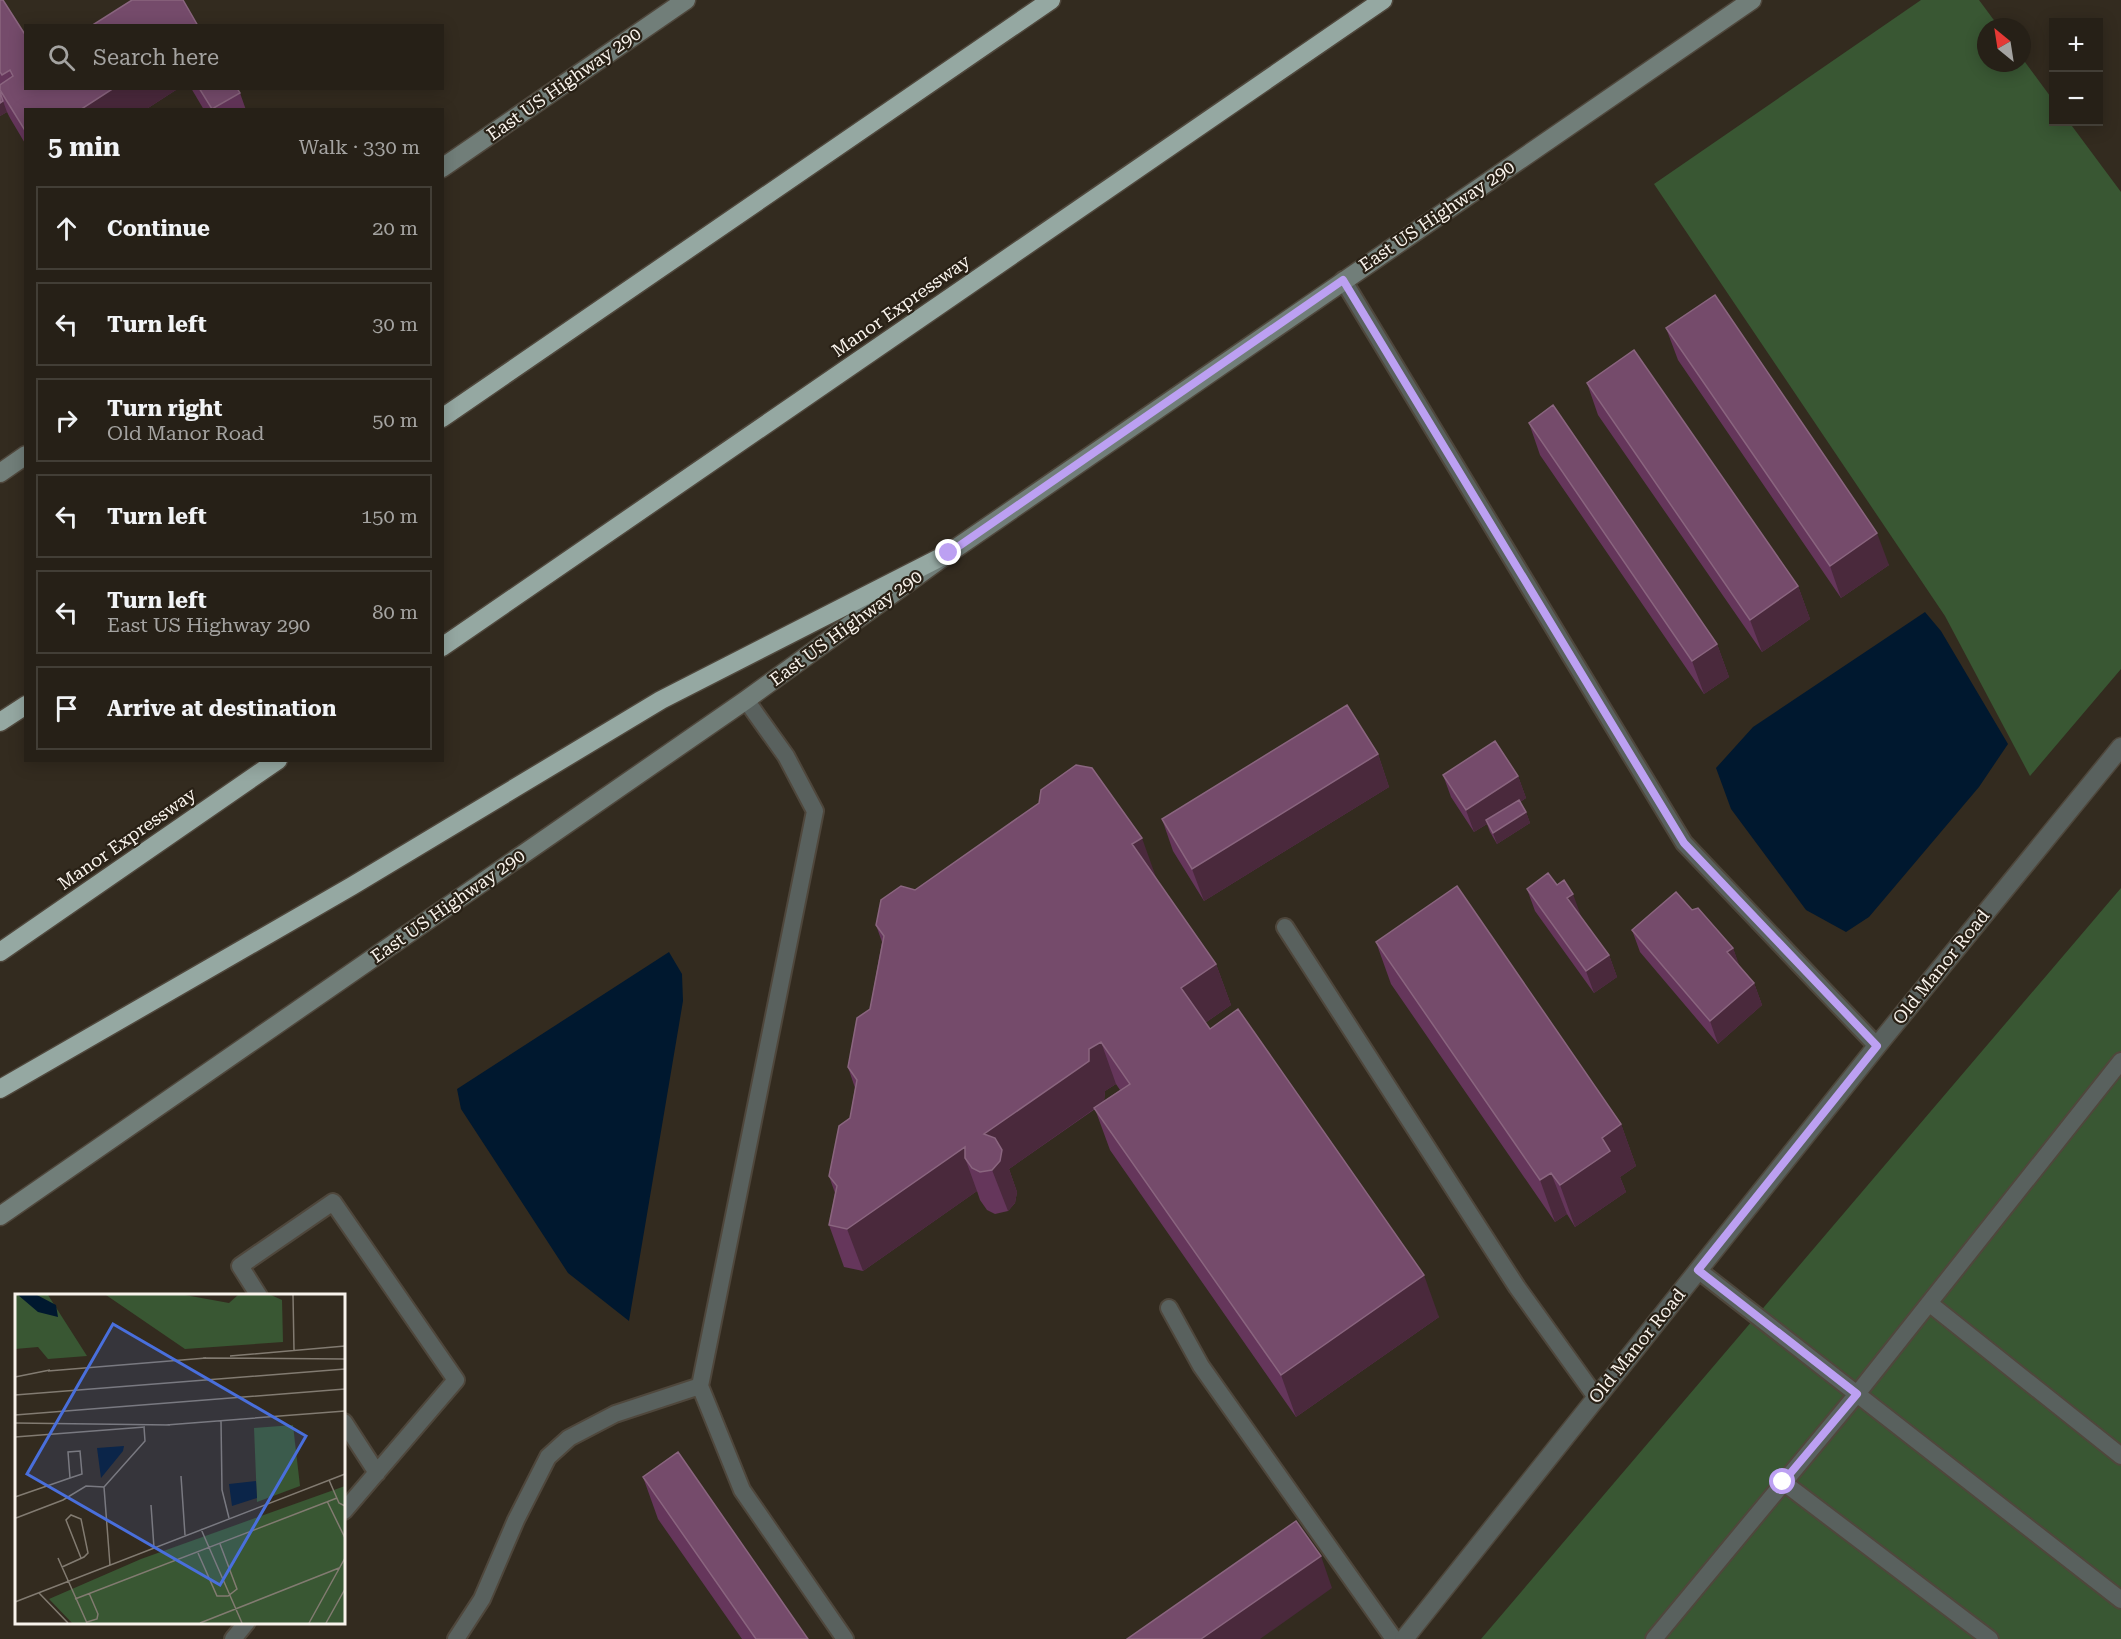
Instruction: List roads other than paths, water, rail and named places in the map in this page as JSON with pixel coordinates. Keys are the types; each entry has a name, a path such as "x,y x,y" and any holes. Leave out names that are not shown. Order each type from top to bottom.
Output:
{"highway":[{"path":"444,417 1051,0"},
{"name":"Manor Expressway","path":"444,646 1383,0"},
{"path":"0,1089 352,886 661,700 949,553"},
{"path":"0,722 24,706"},
{"name":"Manor Expressway","path":"0,952 275,762"}],"main road":[{"name":"East US Highway 290","path":"444,167 686,0"},
{"name":"East US Highway 290","path":"0,1216 746,700 949,553 1752,0"},
{"path":"0,472 24,456"}],"street":[{"name":"Old Manor Road","path":"1404,1639 1877,1046 2121,747"}],"lane":[{"path":"1343,280 1684,843 1877,1046"},
{"path":"746,700 786,756 815,811 700,1386 742,1490 845,1639"},
{"path":"1285,927 1517,1287 1596,1398"},
{"path":"1654,1639 1857,1394 2121,1061"},
{"path":"258,1294 240,1266 333,1202 456,1380 345,1510"},
{"path":"1698,1270 2121,1600"},
{"path":"1929,1304 2121,1456"},
{"path":"1169,1308 1201,1366 1394,1639"},
{"path":"456,1639 482,1599 516,1520 548,1457 569,1438 615,1414 700,1386"},
{"path":"345,1424 377,1473"},
{"path":"1783,1482 1990,1639"},
{"path":"233,1639 246,1624"}],"water":[{"path":"1925,612 1941,631 2008,744 1979,787 1869,917 1846,932 1806,910 1731,809 1716,768 1753,727"},
{"path":"669,952 682,974 683,1001 629,1321 568,1273 461,1109 457,1089"}]}
